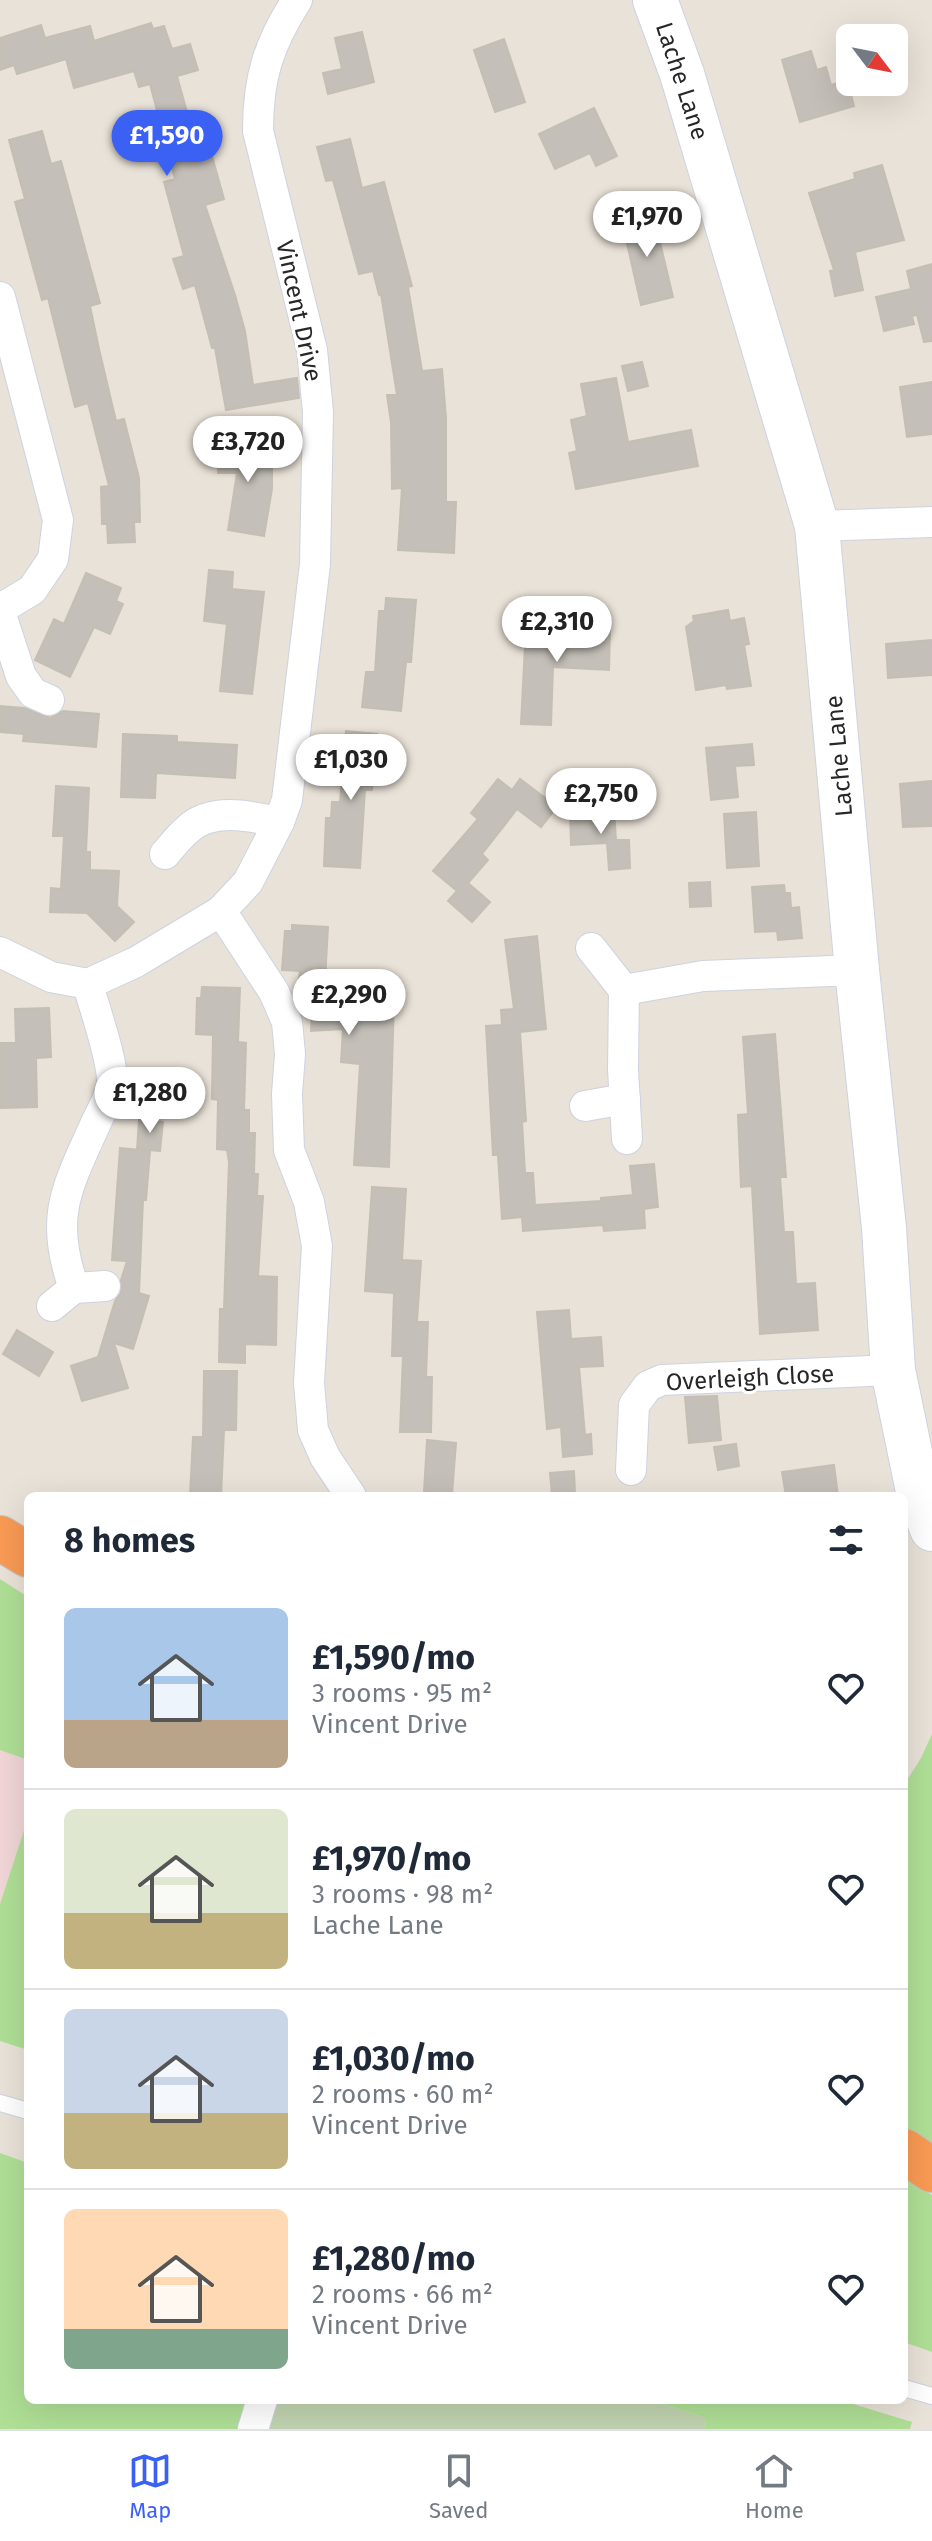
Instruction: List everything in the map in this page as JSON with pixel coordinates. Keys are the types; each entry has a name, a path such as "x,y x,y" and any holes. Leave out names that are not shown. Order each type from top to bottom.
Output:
{"highway":[{"path":"0,1538 24,1553"},
{"path":"908,2154 932,2170"}],"street":[{"name":"Vincent Drive","path":"88,984 136,962 221,911 248,882 287,800 315,564 318,412 312,350 258,131 258,99 265,62 279,28 297,0"},
{"name":"Lache Lane","path":"655,0 682,74 817,526 884,1228 893,1370 918,1491 932,1529"},
{"path":"0,297 58,520 53,559 32,590 0,610 21,676 33,693 49,700"},
{"path":"817,526 932,522"},
{"path":"165,854 188,828 209,817 252,816 279,822"},
{"path":"221,911 274,992 287,1022 290,1054 287,1094 289,1150 309,1202 317,1246 309,1383 313,1430 325,1457 348,1492"},
{"path":"591,948 624,990 627,1139"},
{"path":"0,952 51,977 88,984 112,1086 71,1177 61,1208 63,1297 105,1286"},
{"path":"624,990 703,976 857,970"},
{"path":"585,1106 625,1099"},
{"name":"Overleigh Close","path":"631,1470 634,1405 648,1386 662,1380 893,1370"},
{"path":"253,2429 261,2404"}],"lane":[{"path":"0,2103 24,2110"},
{"path":"908,2389 931,2396"}],"shaded area":[{"path":"0,1750 24,1759 24,1830 0,1904"}],"green space":[{"path":"0,1579 24,1594 24,1759 0,1750"},
{"path":"932,1734 932,2168 908,2151 908,1779"},
{"path":"24,1830 24,2049 0,2041 0,1904"},
{"path":"0,2153 24,2162 24,2404 250,2404 242,2429 0,2429"},
{"path":"908,2179 932,2195 932,2352 908,2343"},
{"path":"275,2404 662,2404 705,2418 706,2429 267,2429"},
{"path":"662,2404 853,2404 912,2422 910,2429 706,2429 705,2418"}],"building":[{"path":"151,23 153,29 164,26 172,49 190,44 198,70 177,76 195,141 207,138 224,199 205,205 245,331 253,385 297,378 299,398 226,410 215,348 212,348 195,285 183,289 173,259 184,256 164,182 175,179 150,84 139,87 134,71 74,88 66,59 17,74 14,65 0,70 0,38 41,25 45,38 90,26 94,41"},
{"path":"362,32 374,82 328,94 323,73 342,69 335,38"},
{"path":"504,39 525,102 495,112 474,50"},
{"path":"811,51 817,70 826,67 831,85 836,83 836,96 851,96 854,106 800,122 782,60"},
{"path":"594,108 617,156 596,166 590,153 555,169 539,134"},
{"path":"42,131 51,164 61,161 100,303 90,306 99,349 116,421 124,419 139,478 140,522 134,522 135,542 108,543 107,524 102,524 101,487 109,486 88,403 75,407 48,298 42,300 15,202 25,199 9,140"},
{"path":"350,139 362,188 384,182 412,286 408,287 422,371 442,369 446,418 446,502 456,502 454,553 398,550 402,488 392,489 391,422 387,395 397,395 381,294 373,271 359,274 333,180 326,181 317,147"},
{"path":"882,165 904,240 855,252 863,290 835,296 830,271 834,270 809,193 855,179 854,173"},
{"path":"648,211 654,235 658,234 673,297 641,305 621,217"},
{"path":"932,264 932,341 924,342 917,315 912,316 914,324 884,331 876,297 911,289 907,271"},
{"path":"642,362 648,386 628,391 622,366"},
{"path":"616,378 628,442 691,430 698,466 576,489 569,453 577,451 571,420 587,416 581,384"},
{"path":"932,382 932,434 907,437 900,387"},
{"path":"219,441 272,443 272,489 264,536 228,530 237,473 218,473"},
{"path":"209,570 233,572 232,589 264,592 252,694 220,691 227,624 204,621"},
{"path":"86,573 121,588 116,601 123,604 110,634 94,627 70,677 35,660 54,619 64,624"},
{"path":"386,598 416,600 411,662 406,662 401,711 362,707 366,672 375,672 379,611 385,611"},
{"path":"728,610 730,621 744,618 749,644 744,645 751,686 727,689 726,685 696,690 686,627 694,621 693,616"},
{"path":"526,626 610,630 609,670 553,667 551,725 521,724"},
{"path":"932,640 932,675 888,678 886,644"},
{"path":"0,706 24,708 50,718 63,711 99,714 96,747 23,741 24,734 0,732"},
{"path":"346,731 377,734 372,790 365,790 360,868 324,866 326,818 331,818 332,802 340,802"},
{"path":"123,734 177,736 177,742 237,745 235,778 156,773 155,798 121,797"},
{"path":"752,744 754,765 735,766 738,797 711,800 706,748"},
{"path":"498,779 512,790 520,779 557,807 541,827 517,809 482,854 488,860 468,883 490,902 472,922 448,901 457,891 433,871 478,819 471,813"},
{"path":"932,781 932,826 903,827 900,784"},
{"path":"56,786 89,788 86,852 90,852 90,870 119,871 117,906 134,922 115,941 87,913 50,912 51,888 61,889 64,836 53,836"},
{"path":"614,810 616,840 629,840 630,868 609,870 607,843 571,845 570,813"},
{"path":"756,812 759,866 727,868 724,814"},
{"path":"710,882 711,906 690,907 689,883"},
{"path":"784,885 785,893 790,893 791,908 799,907 802,938 778,940 777,931 755,932 752,887"},
{"path":"292,925 328,927 325,981 344,983 345,996 394,999 389,1167 354,1165 360,1064 341,1062 343,1029 311,1031 312,1014 303,1014 296,998 300,971 282,970 285,931 292,931"},
{"path":"537,936 546,1029 520,1032 526,1121 522,1122 525,1173 533,1173 535,1205 601,1201 601,1198 633,1195 630,1166 654,1164 658,1207 644,1209 645,1228 604,1231 603,1225 523,1231 522,1217 502,1219 498,1155 493,1155 486,1026 502,1025 501,1010 514,1009 505,940"},
{"path":"202,987 240,988 238,1042 246,1043 244,1110 249,1110 249,1133 255,1133 257,1196 263,1196 258,1276 277,1277 276,1345 245,1344 245,1363 219,1362 229,1162 227,1150 217,1149 218,1100 212,1099 213,1035 196,1034 197,998 201,998"},
{"path":"49,1008 51,1057 36,1058 37,1107 0,1108 0,1043 16,1043 15,1009"},
{"path":"775,1034 786,1177 780,1177 784,1232 793,1232 796,1284 815,1283 818,1330 760,1334 752,1186 741,1187 738,1115 748,1114 743,1037"},
{"path":"139,1120 163,1122 160,1151 137,1149"},
{"path":"120,1148 150,1151 146,1200 143,1200 139,1293 149,1296 133,1349 114,1343 128,1388 82,1401 71,1366 98,1357 115,1301 121,1293 127,1261 112,1260"},
{"path":"372,1187 406,1189 402,1260 421,1261 417,1322 428,1322 426,1377 432,1377 431,1432 400,1432 403,1356 392,1356 394,1293 365,1291"},
{"path":"569,1310 571,1339 601,1337 603,1366 579,1367 585,1435 591,1434 592,1454 563,1457 561,1427 547,1429 537,1312"},
{"path":"17,1330 53,1352 39,1376 3,1354"},
{"path":"204,1371 237,1371 236,1430 224,1430 221,1492 190,1492 193,1437 203,1437"},
{"path":"717,1396 721,1440 689,1443 685,1397"},
{"path":"427,1440 456,1443 452,1492 424,1492"},
{"path":"736,1444 739,1466 718,1470 714,1447"},
{"path":"834,1465 837,1492 785,1492 782,1472"},
{"path":"574,1471 575,1492 552,1492 550,1473"}]}
